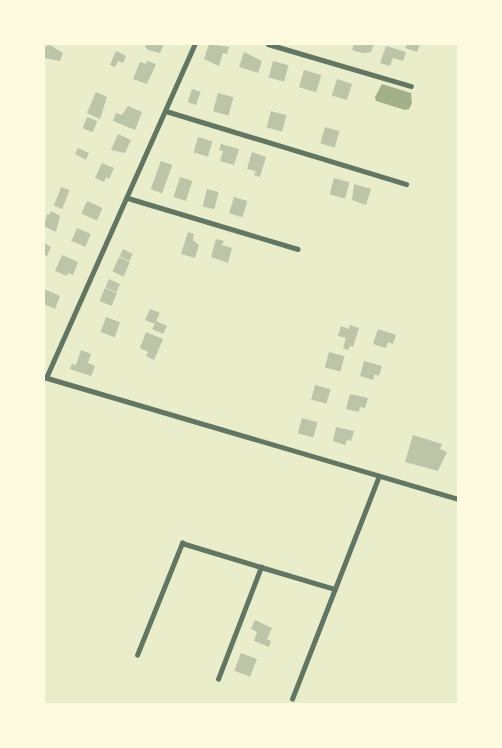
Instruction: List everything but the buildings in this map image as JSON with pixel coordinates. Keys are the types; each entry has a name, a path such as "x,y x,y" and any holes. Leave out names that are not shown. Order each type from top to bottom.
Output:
{"street":[{"path":"195,44 128,198 45,378 459,499"},
{"path":"268,44 411,86"},
{"path":"166,111 406,184"},
{"path":"128,198 298,249"},
{"path":"292,699 379,476"},
{"path":"137,655 182,543 335,589"},
{"path":"218,679 261,567"}],"shaded area":[{"path":"382,84 411,93 412,103 409,109 405,110 376,101 375,97"}]}
